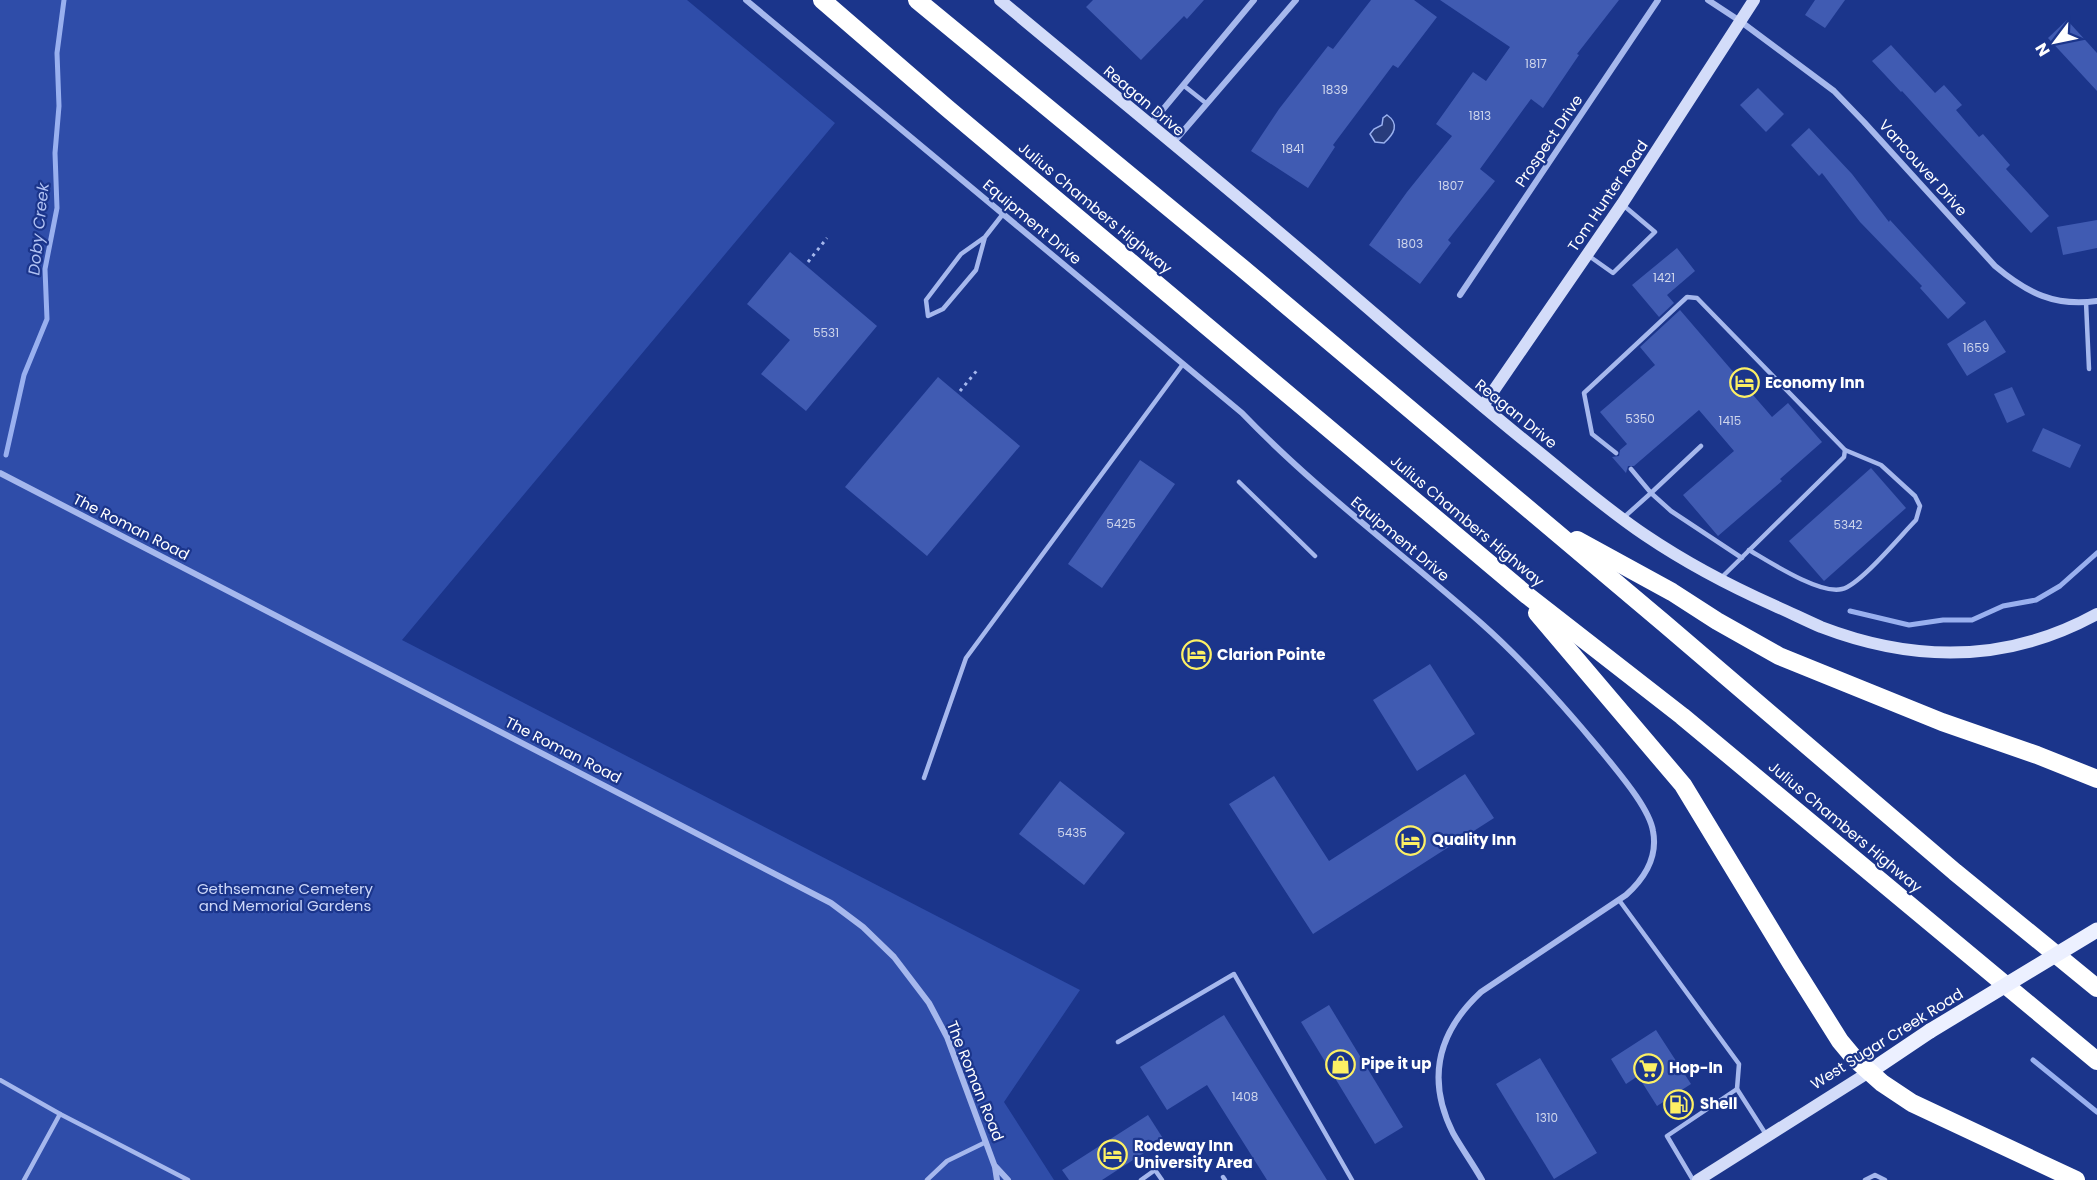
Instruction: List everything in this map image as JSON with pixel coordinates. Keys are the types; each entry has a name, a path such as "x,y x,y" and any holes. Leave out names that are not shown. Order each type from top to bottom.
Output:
{"highway":[{"name":"Julius Chambers Highway","path":"822,0 946,108 1507,579 1718,745 2097,1061"},
{"path":"917,0 1665,624 1937,857 2097,988"},
{"path":"1540,520 1672,592 1779,656 1942,722 2037,755 2097,779"},
{"path":"1507,579 1683,785 1840,1041 1869,1072 1889,1088 1928,1112 2076,1180"}],"main road":[{"name":"West Sugar Creek Road","path":"1869,1072 1930,1031 2097,930"}],"street":[{"name":"Equipment Drive","path":"746,0 1242,413 1299,470 1481,622 1534,673 1569,711 1616,769 1647,814 1653,831 1653,850 1649,867 1640,883 1619,900 1481,992 1456,1017 1445,1038 1438,1071 1443,1109 1453,1132 1482,1180"},
{"name":"Reagan Drive","path":"1000,0 1291,242 1483,406 1622,519 1667,550 1719,580 1821,627 1899,648 1935,653 1994,650 2037,641 2070,629 2097,614"},
{"path":"1150,125 1254,0"},
{"name":"Prospect Drive","path":"1460,295 1658,0"},
{"path":"1708,0 1740,21"},
{"name":"Tom Hunter Road","path":"1483,406 1622,204 1754,0"},
{"path":"1172,144 1294,1"},
{"name":"Vancouver Drive","path":"1740,21 1834,92 1872,130 1995,266 2016,284 2049,299 2074,303 2097,301"},
{"name":"The Roman Road","path":"0,473 831,903 863,927 894,957 929,1003 946,1037 995,1167 997,1180"},
{"name":"West Sugar Creek Road","path":"1705,1178 1869,1072"},
{"name":"The Roman Road","path":"995,1167 1008,1180"}],"lane":[{"path":"1183,85 1207,104"},
{"path":"1587,254 1612,273 1655,232 1622,204"},
{"path":"985,237 976,270 942,309 928,316 926,300 961,254 985,237 1003,213"},
{"path":"1616,453 1592,434 1584,393 1687,297 1697,298 1845,450 1881,465 1915,496 1920,506 1916,520 1858,580 1842,590 1823,587 1790,574 1749,550"},
{"path":"2086,302 2089,369"},
{"path":"924,778 966,658 1184,364"},
{"path":"1622,519 1701,446"},
{"path":"1719,580 1844,457 1845,450"},
{"path":"1631,469 1651,493 1671,511 1742,558"},
{"path":"1239,482 1315,556"},
{"path":"1619,900 1739,1064 1737,1089 1767,1136"},
{"path":"1118,1042 1234,974 1352,1180"},
{"path":"0,1080 60,1114 188,1180"},
{"path":"1693,1180 1667,1136 1737,1089"},
{"path":"24,1180 60,1114"},
{"path":"927,1180 947,1161 986,1142"},
{"path":"1141,1180 1155,1170 1162,1180"},
{"path":"1865,1180 1875,1175 1885,1180"}],"path":[{"path":"808,262 827,238"},
{"path":"960,391 979,368"}],"green space":[{"name":"Gethsemane Cemetery and Memorial Gardens","path":"0,0 687,0 835,123 402,640 1080,990 1004,1102 1054,1180 0,1180"}],"shaded area":[{"path":"1387,115 1394,125 1393,133 1384,143 1375,142 1370,134 1382,125 1383,118"}],"building":[{"path":"1093,0 1204,0 1187,19 1184,16 1141,60 1086,7"},
{"path":"1371,0 1414,0 1437,17 1398,68 1393,65 1333,145 1335,147 1308,188 1251,151 1279,109 1328,46 1333,49"},
{"path":"1440,0 1619,0 1577,54 1579,55 1543,108 1531,99 1480,169 1495,181 1448,240 1451,243 1420,284 1369,245 1407,192 1452,136 1436,124 1473,72 1486,81 1510,47"},
{"path":"1815,0 1845,0 1825,28 1805,15"},
{"path":"2067,20 2097,53 2097,91 2048,38"},
{"path":"1891,45 1935,93 1944,85 1962,105 1956,110 1979,137 1983,134 2010,165 2006,169 2049,216 2031,233 1872,61"},
{"path":"1758,88 1784,114 1766,132 1740,105"},
{"path":"1809,128 1852,174 1889,222 1890,220 1966,303 1948,319 1920,288 1922,286 1860,222 1822,173 1819,176 1791,145"},
{"path":"2097,220 2097,248 2063,255 2057,227"},
{"path":"1677,248 1695,271 1667,295 1674,303 1659,317 1632,285"},
{"path":"790,252 877,326 806,411 761,374 790,340 747,304"},
{"path":"1680,310 1772,417 1788,403 1822,442 1780,479 1782,481 1718,536 1683,495 1734,451 1699,410 1634,466 1628,466 1626,473 1612,457 1619,456 1620,450 1627,444 1600,412 1655,365 1640,347"},
{"path":"1985,320 2006,352 1967,376 1947,344"},
{"path":"938,377 1020,446 927,556 845,487"},
{"path":"2012,387 2025,415 2007,423 1994,394"},
{"path":"2043,428 2081,445 2070,468 2032,451"},
{"path":"1140,460 1175,484 1102,588 1068,564"},
{"path":"1871,468 1906,508 1824,581 1789,541"},
{"path":"1430,664 1475,734 1417,771 1373,700"},
{"name":"Quality Inn","path":"1465,774 1494,818 1313,934 1229,804 1274,776 1329,861"},
{"path":"1060,781 1125,833 1084,885 1019,834"},
{"path":"1329,1005 1403,1127 1375,1144 1301,1022"},
{"path":"1224,1015 1327,1180 1267,1180 1207,1085 1167,1110 1140,1067"},
{"name":"Hop-In","path":"1656,1030 1691,1084 1657,1106 1638,1076 1626,1084 1611,1059"},
{"path":"1540,1058 1597,1153 1554,1179 1496,1084"},
{"name":"Rodeway Inn University Area","path":"1148,1115 1164,1140 1102,1180 1069,1180 1062,1170"}],"waterway":[{"name":"Doby Creek","path":"6,455 24,375 47,319 45,269 57,208 55,153 59,106 57,53 64,0"},
{"path":"1850,611 1909,625 1943,620 1972,620 2003,606 2036,600 2060,586 2097,553"},
{"path":"2033,1060 2097,1112"}],"place":[{"name":"Economy Inn","path":"1744,383"},
{"name":"Clarion Pointe","path":"1196,655"},
{"name":"Quality Inn","path":"1411,840"},
{"name":"Pipe it up","path":"1340,1064"},
{"name":"Hop-In","path":"1648,1068"},
{"name":"Shell","path":"1679,1104"},
{"name":"Rodeway Inn University Area","path":"1113,1155"}]}
